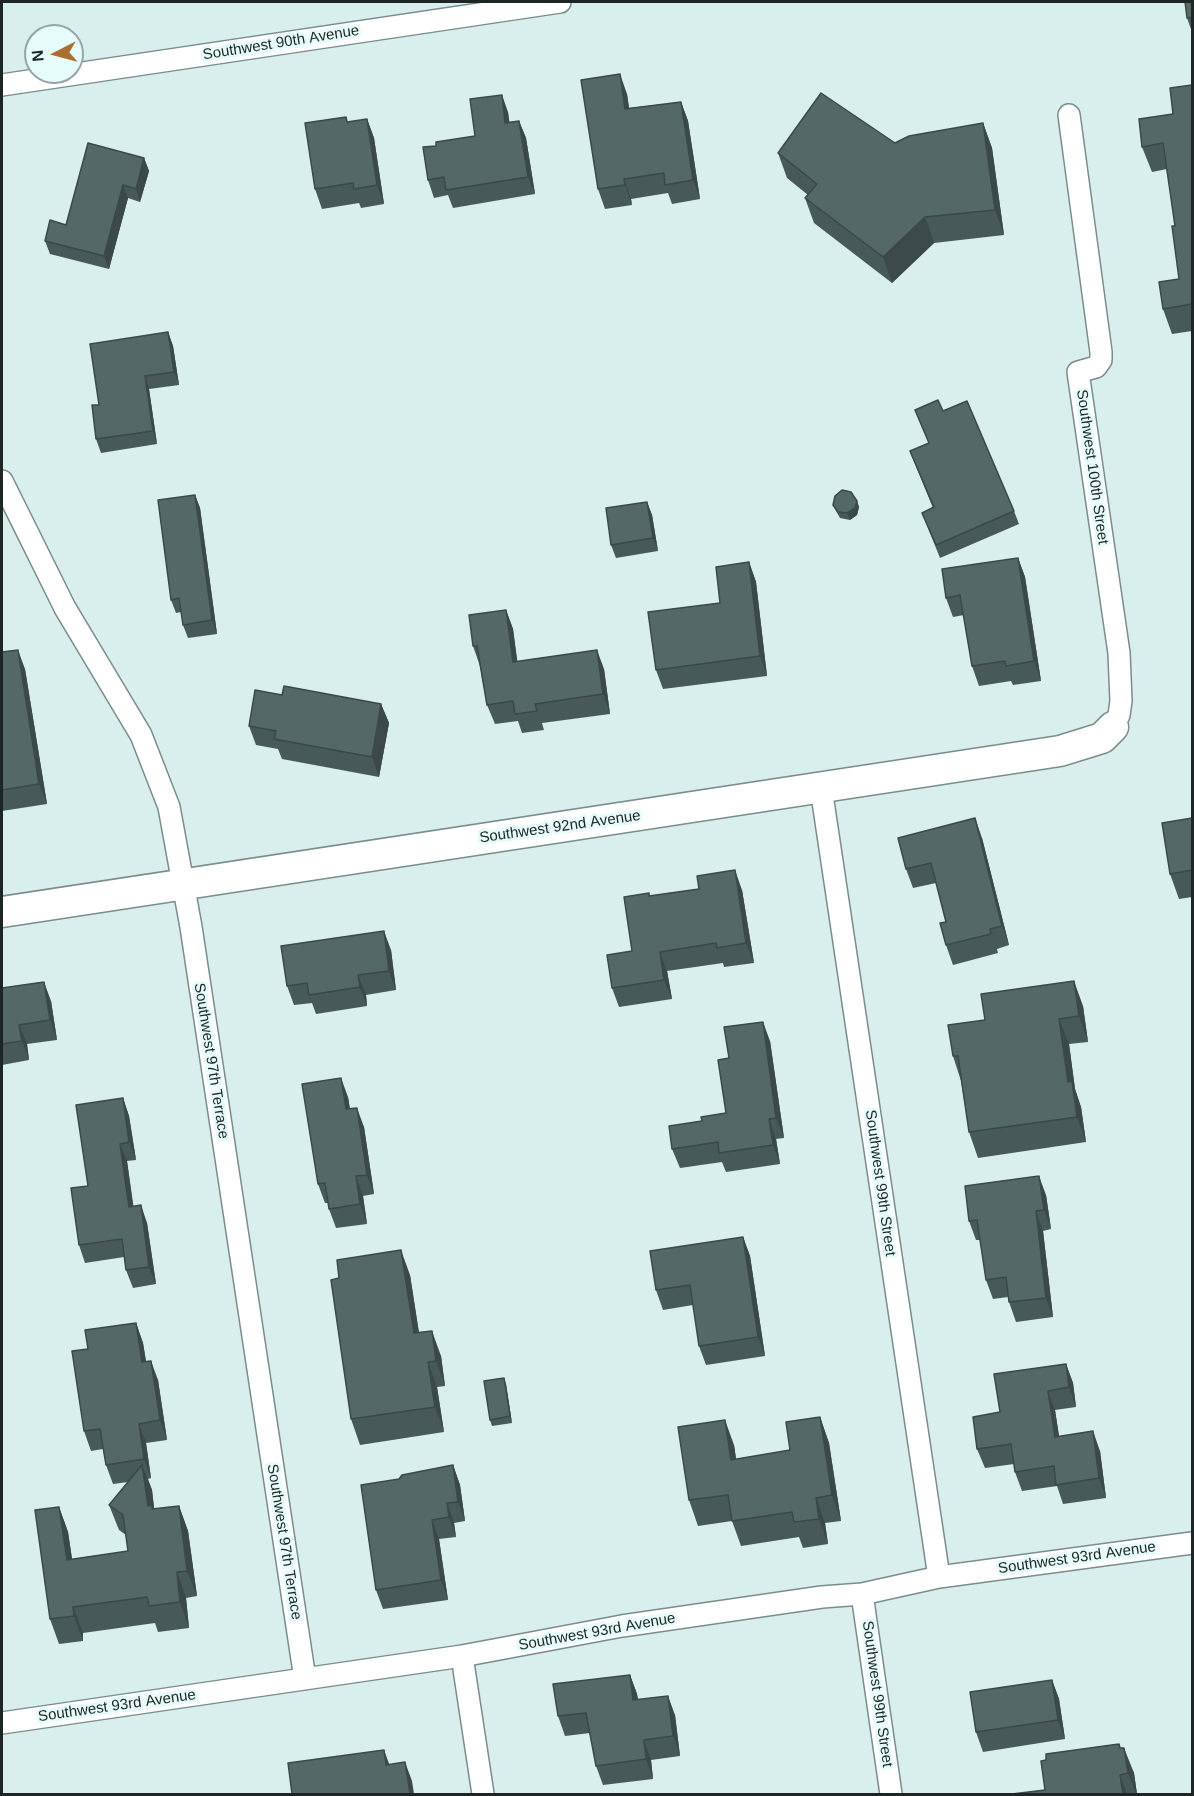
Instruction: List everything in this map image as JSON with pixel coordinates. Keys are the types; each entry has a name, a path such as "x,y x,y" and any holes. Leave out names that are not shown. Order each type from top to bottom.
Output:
{"street":[{"name":"Southwest 90th Avenue","path":"2,85 560,2"},
{"name":"Southwest 100th Street","path":"1069,115 1101,352 1101,360 1096,367 1078,372 1119,653 1121,701 1119,715 1113,727"},
{"name":"Southwest 97th Terrace","path":"2,481 65,608 141,735 169,807 184,883 304,1679"},
{"name":"Southwest 92nd Avenue","path":"2,912 1060,751 1102,738 1113,727"},
{"name":"Southwest 99th Street","path":"821,789 939,1576"},
{"name":"Southwest 93rd Avenue","path":"2,1723 462,1656 622,1626 822,1597 862,1594 939,1576 1192,1543"},
{"name":"Southwest 99th Street","path":"862,1594 891,1794"},
{"path":"462,1656 483,1794"}],"building":[{"path":"1185,2 1192,2 1192,17 1187,18"},
{"path":"620,74 625,109 681,102 693,180 665,185 664,173 624,179 625,185 598,189 581,80"},
{"path":"1192,85 1192,304 1163,309 1159,282 1179,279 1172,226 1175,226 1163,143 1142,147 1139,119 1173,114 1170,88"},
{"path":"821,93 895,143 909,136 983,123 995,210 925,217 883,257 805,198 817,184 778,153"},
{"path":"502,95 505,123 519,121 528,177 446,190 444,177 428,180 423,147 436,146 436,142 475,136 470,99"},
{"path":"346,117 347,122 367,119 377,185 354,189 353,183 315,189 305,123"},
{"path":"88,143 144,158 136,189 123,185 104,256 45,241 50,220 66,225"},
{"path":"168,332 174,372 145,376 153,431 96,439 92,405 99,405 90,344"},
{"path":"938,400 943,411 967,401 1014,511 936,545 922,513 934,507 910,451 929,443 915,410"},
{"path":"842,490 851,492 857,501 855,508 847,513 838,512 833,505 835,496"},
{"path":"195,495 212,620 183,625 179,598 171,600 158,500"},
{"path":"647,502 653,538 611,545 606,508"},
{"path":"1018,558 1034,661 1006,666 1005,661 972,666 960,595 946,598 942,569"},
{"path":"749,562 760,656 656,670 648,612 720,603 716,567"},
{"path":"506,610 513,662 597,650 603,694 535,704 537,711 515,714 513,701 487,705 477,646 473,646 469,615"},
{"path":"18,650 39,784 2,790 2,652"},
{"path":"284,686 381,704 372,757 274,739 276,731 249,726 255,690 282,695"},
{"path":"975,818 1002,926 990,929 991,934 946,945 940,923 946,922 931,863 906,869 898,838"},
{"path":"1192,818 1192,870 1170,874 1162,823"},
{"path":"735,870 746,943 717,948 716,943 660,952 664,980 612,988 607,955 632,951 624,897 699,889 697,876"},
{"path":"384,931 389,971 358,975 360,987 309,995 307,983 287,986 281,946"},
{"path":"1074,981 1079,1016 1059,1019 1068,1082 1072,1081 1077,1117 969,1132 958,1056 953,1056 948,1025 985,1020 981,994"},
{"path":"44,982 50,1020 19,1025 22,1041 2,1044 2,988"},
{"path":"763,1022 776,1118 769,1119 773,1145 719,1153 718,1142 672,1149 669,1126 702,1121 701,1117 726,1113 718,1060 729,1058 724,1027"},
{"path":"341,1078 346,1109 357,1108 367,1175 356,1176 360,1204 329,1209 325,1183 318,1184 302,1084"},
{"path":"123,1098 129,1142 120,1144 129,1207 141,1205 149,1267 126,1270 122,1239 79,1245 71,1188 88,1186 76,1105"},
{"path":"1039,1176 1044,1210 1036,1211 1046,1298 1009,1302 1006,1277 986,1280 977,1220 969,1221 965,1186"},
{"path":"743,1237 758,1337 699,1346 690,1285 656,1290 650,1251"},
{"path":"401,1250 414,1333 432,1331 436,1361 428,1362 435,1407 351,1419 331,1280 339,1278 337,1260"},
{"path":"136,1323 142,1362 151,1361 160,1420 139,1424 144,1459 106,1465 100,1429 84,1431 72,1351 88,1349 85,1330"},
{"path":"1066,1364 1069,1387 1048,1391 1055,1437 1093,1431 1099,1478 1056,1485 1054,1466 1015,1472 1011,1444 977,1449 973,1417 1000,1412 994,1374"},
{"path":"504,1378 510,1416 490,1420 484,1381"},
{"path":"820,1417 832,1495 816,1498 819,1519 794,1522 792,1512 732,1521 728,1495 689,1500 678,1427 725,1420 731,1460 790,1450 786,1422"},
{"path":"142,1465 148,1506 152,1505 152,1509 179,1506 187,1571 177,1572 180,1602 149,1606 147,1597 73,1607 74,1616 50,1619 35,1510 59,1507 67,1560 128,1551 123,1515 109,1505"},
{"path":"453,1465 458,1502 447,1503 449,1517 432,1520 441,1580 376,1590 361,1485 399,1479 402,1475"},
{"path":"630,1675 633,1700 668,1696 673,1736 644,1740 646,1759 596,1766 586,1713 558,1716 553,1684"},
{"path":"1052,1680 1058,1720 976,1732 970,1692"},
{"path":"1119,1744 1120,1748 1124,1748 1128,1773 1120,1775 1123,1794 1012,1794 1045,1790 1041,1761 1046,1760 1046,1754"},
{"path":"384,1750 386,1765 405,1762 410,1794 292,1794 288,1763"}]}
